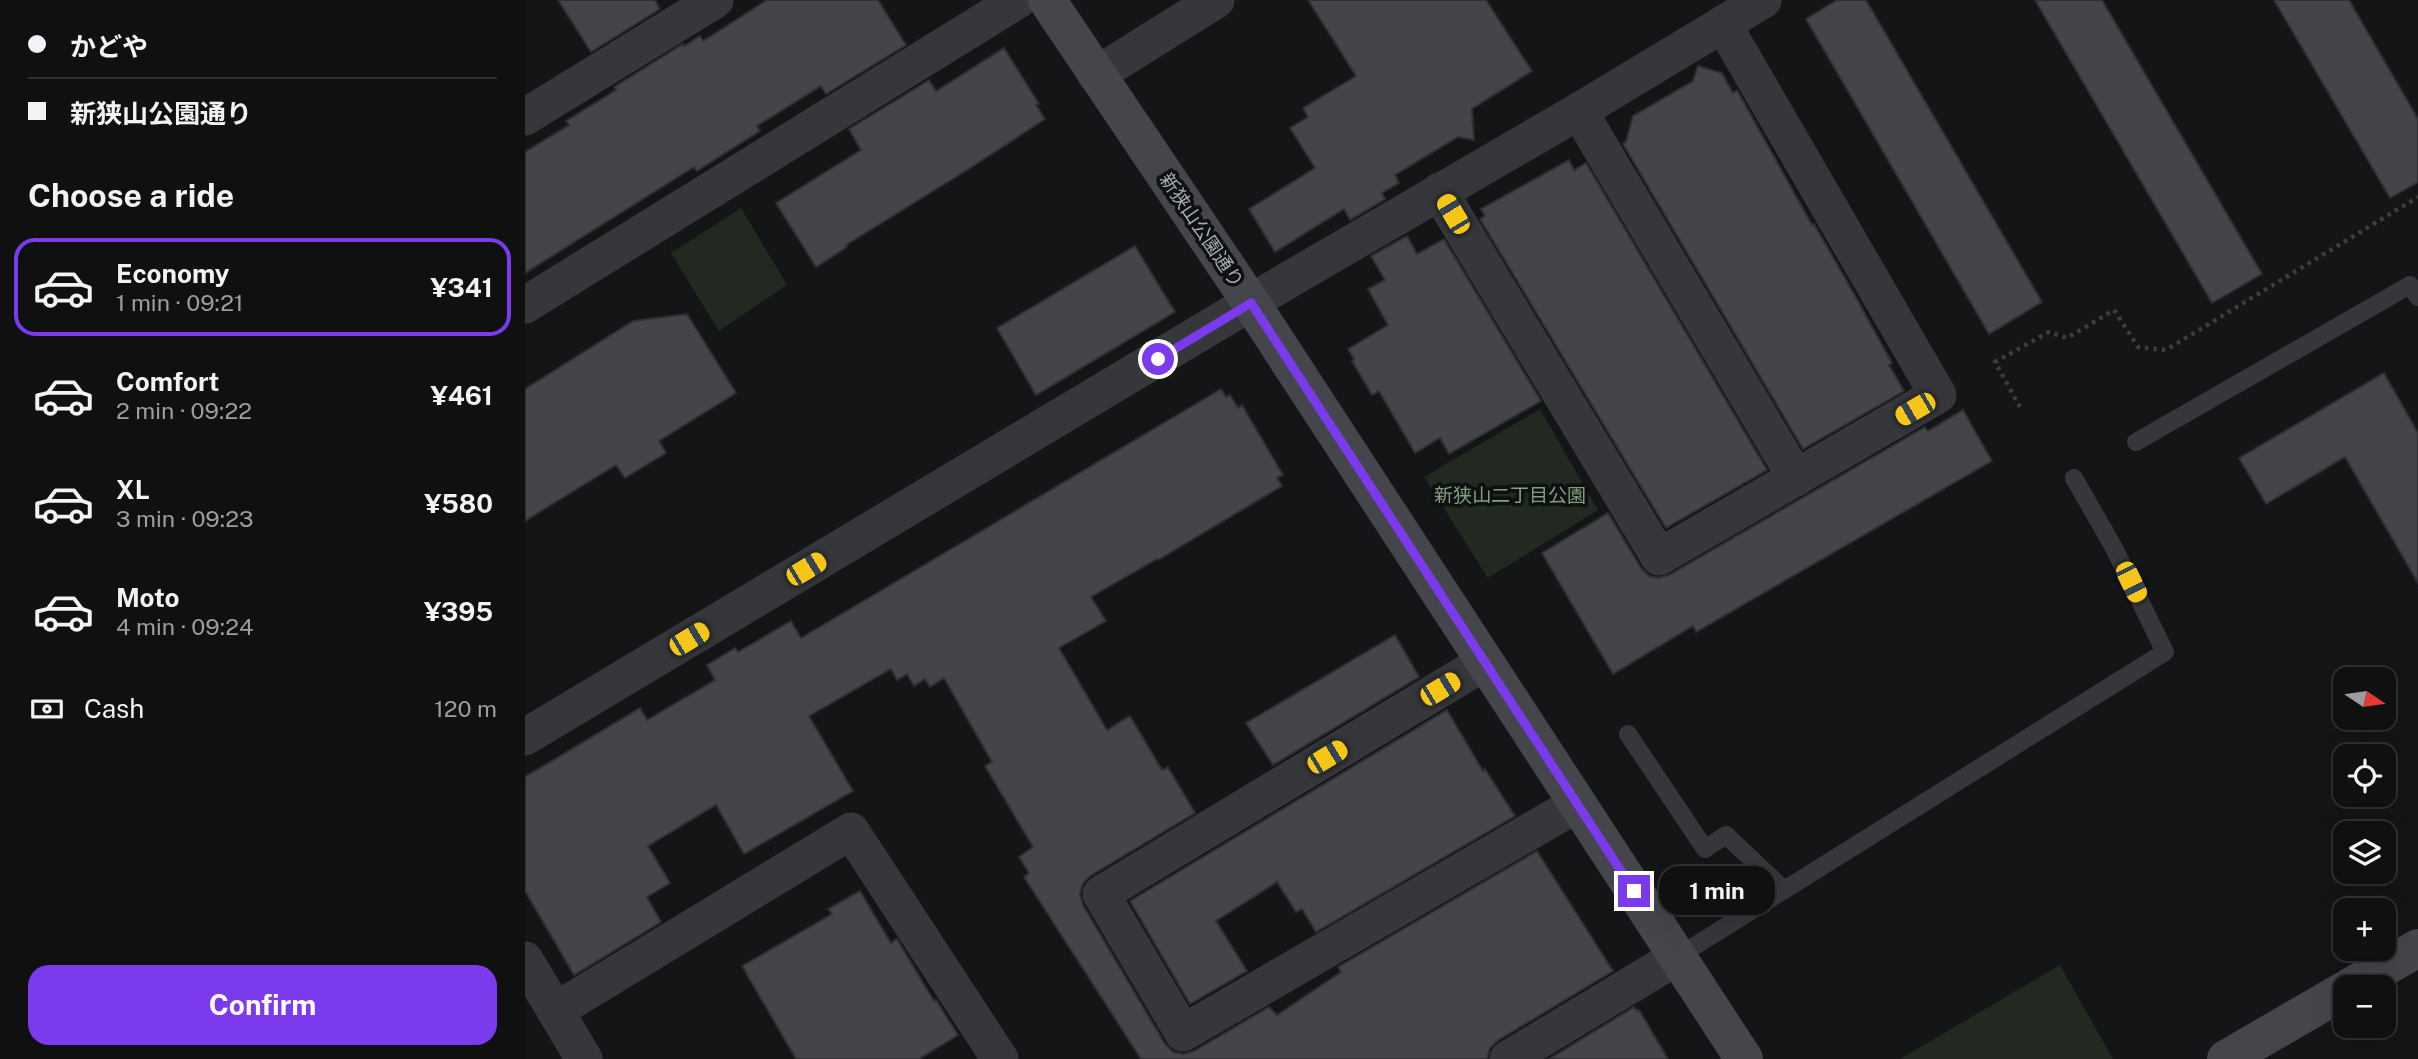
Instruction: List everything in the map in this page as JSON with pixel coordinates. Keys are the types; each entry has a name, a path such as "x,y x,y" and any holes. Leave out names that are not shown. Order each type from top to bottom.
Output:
{"street":[{"path":"525,117 715,0"},
{"path":"525,305 1018,0"},
{"name":"新狭山公園通り","path":"1047,0 1251,303 1744,1059"},
{"path":"1096,75 1216,0"},
{"path":"525,737 1763,0"},
{"path":"1439,191 1658,557 1938,395 1723,24"},
{"path":"1579,111 1796,478"},
{"path":"1485,662 1101,894 1183,1034 1577,804"},
{"path":"555,1011 851,831 1000,1059"},
{"path":"2371,975 2418,948"},
{"path":"1508,1059 1677,957"},
{"path":"526,966 584,1059"},
{"path":"2226,1059 2333,997"}],"lane":[{"path":"2137,442 2410,285 2418,298"},
{"path":"1677,957 2165,652 2114,548 2074,478"},
{"path":"1628,734 1705,849 1726,835 1784,890"}],"path":[{"path":"2020,407 1995,362 2049,332 2067,338 2114,310 2138,347 2166,350 2418,197"}],"green space":[{"path":"741,208 787,285 719,331 671,253"},
{"name":"新狭山二丁目公園","path":"1540,409 1598,510 1488,578 1424,477"},
{"path":"2060,965 2113,1059 1900,1059"}],"building":[{"path":"558,0 655,0 660,9 591,52"},
{"path":"767,0 878,0 906,45 826,94 821,86 757,126 760,131 697,171 694,167 525,273 525,152 569,125 566,121 616,90 614,87 683,44 684,46 700,36 703,41"},
{"path":"1308,0 1486,0 1532,71 1472,109 1474,140 1458,137 1395,175 1399,183 1382,193 1385,199 1350,220 1344,209 1275,252 1249,209 1315,168 1290,128 1308,117 1303,108 1356,76"},
{"path":"1837,0 1866,0 2042,302 1989,334 1806,19"},
{"path":"2035,0 2102,0 2262,274 2212,303"},
{"path":"2274,0 2349,0 2418,119 2418,182 2390,198"},
{"path":"1004,48 1039,104 1036,105 1045,119 846,245 847,247 816,267 776,203 861,150 849,129 929,80 936,91"},
{"path":"1698,66 1722,73 1733,93 1737,90 1812,225 1814,224 1853,292 1892,363 1889,365 1904,391 1803,449 1623,144 1626,142 1633,116 1693,81"},
{"path":"1569,160 1574,170 1586,163 1767,470 1666,528 1480,219 1485,216 1481,209"},
{"path":"1407,236 1417,254 1444,239 1541,401 1449,454 1440,438 1415,453 1379,391 1372,395 1348,349 1388,325 1368,289 1385,280 1371,256"},
{"path":"1135,246 1175,312 1036,395 997,328"},
{"path":"687,314 736,393 659,441 666,453 625,478 616,465 525,521 525,389 633,321"},
{"path":"2384,373 2418,433 2418,583 2345,457 2266,504 2239,458"},
{"path":"1221,389 1226,397 1230,395 1238,408 1242,405 1283,475 1277,478 1282,486 1091,597 1106,621 1059,648 1107,730 1130,716 1162,770 1168,767 1195,813 1090,876 1083,883 1080,894 1083,905 1165,1044 1173,1052 1184,1054 1194,1051 1269,1007 1277,1015 1341,972 1338,967 1537,851 1613,971 1497,1041 1490,1048 1487,1059 1141,1059 1024,877 1029,873 1019,857 1033,847 985,766 992,762 944,678 930,687 925,679 914,686 907,674 897,680 891,669 809,716 853,791 744,854 716,805 648,846 670,883 647,897 661,922 574,975 525,891 525,777 640,708 647,720 715,680 707,665 735,648 738,652 791,621 801,638"},
{"path":"1963,410 1992,461 1696,632 1693,626 1613,674 1542,553 1608,513 1641,568 1649,576 1658,578 1669,575 1925,427 1928,431"},
{"path":"1395,635 1419,677 1273,765 1246,723"},
{"path":"1447,710 1483,771 1485,769 1515,816 1316,932 1302,909 1296,912 1277,882 1216,921 1247,971 1190,1004 1130,901"},
{"path":"860,891 891,943 897,939 958,1035 919,1059 796,1059 742,966 832,914 828,909"},
{"path":"1634,1007 1639,1010 1668,1059 1549,1059"}],"route":[{"path":"1158,359 1251,303 1634,891"}]}
